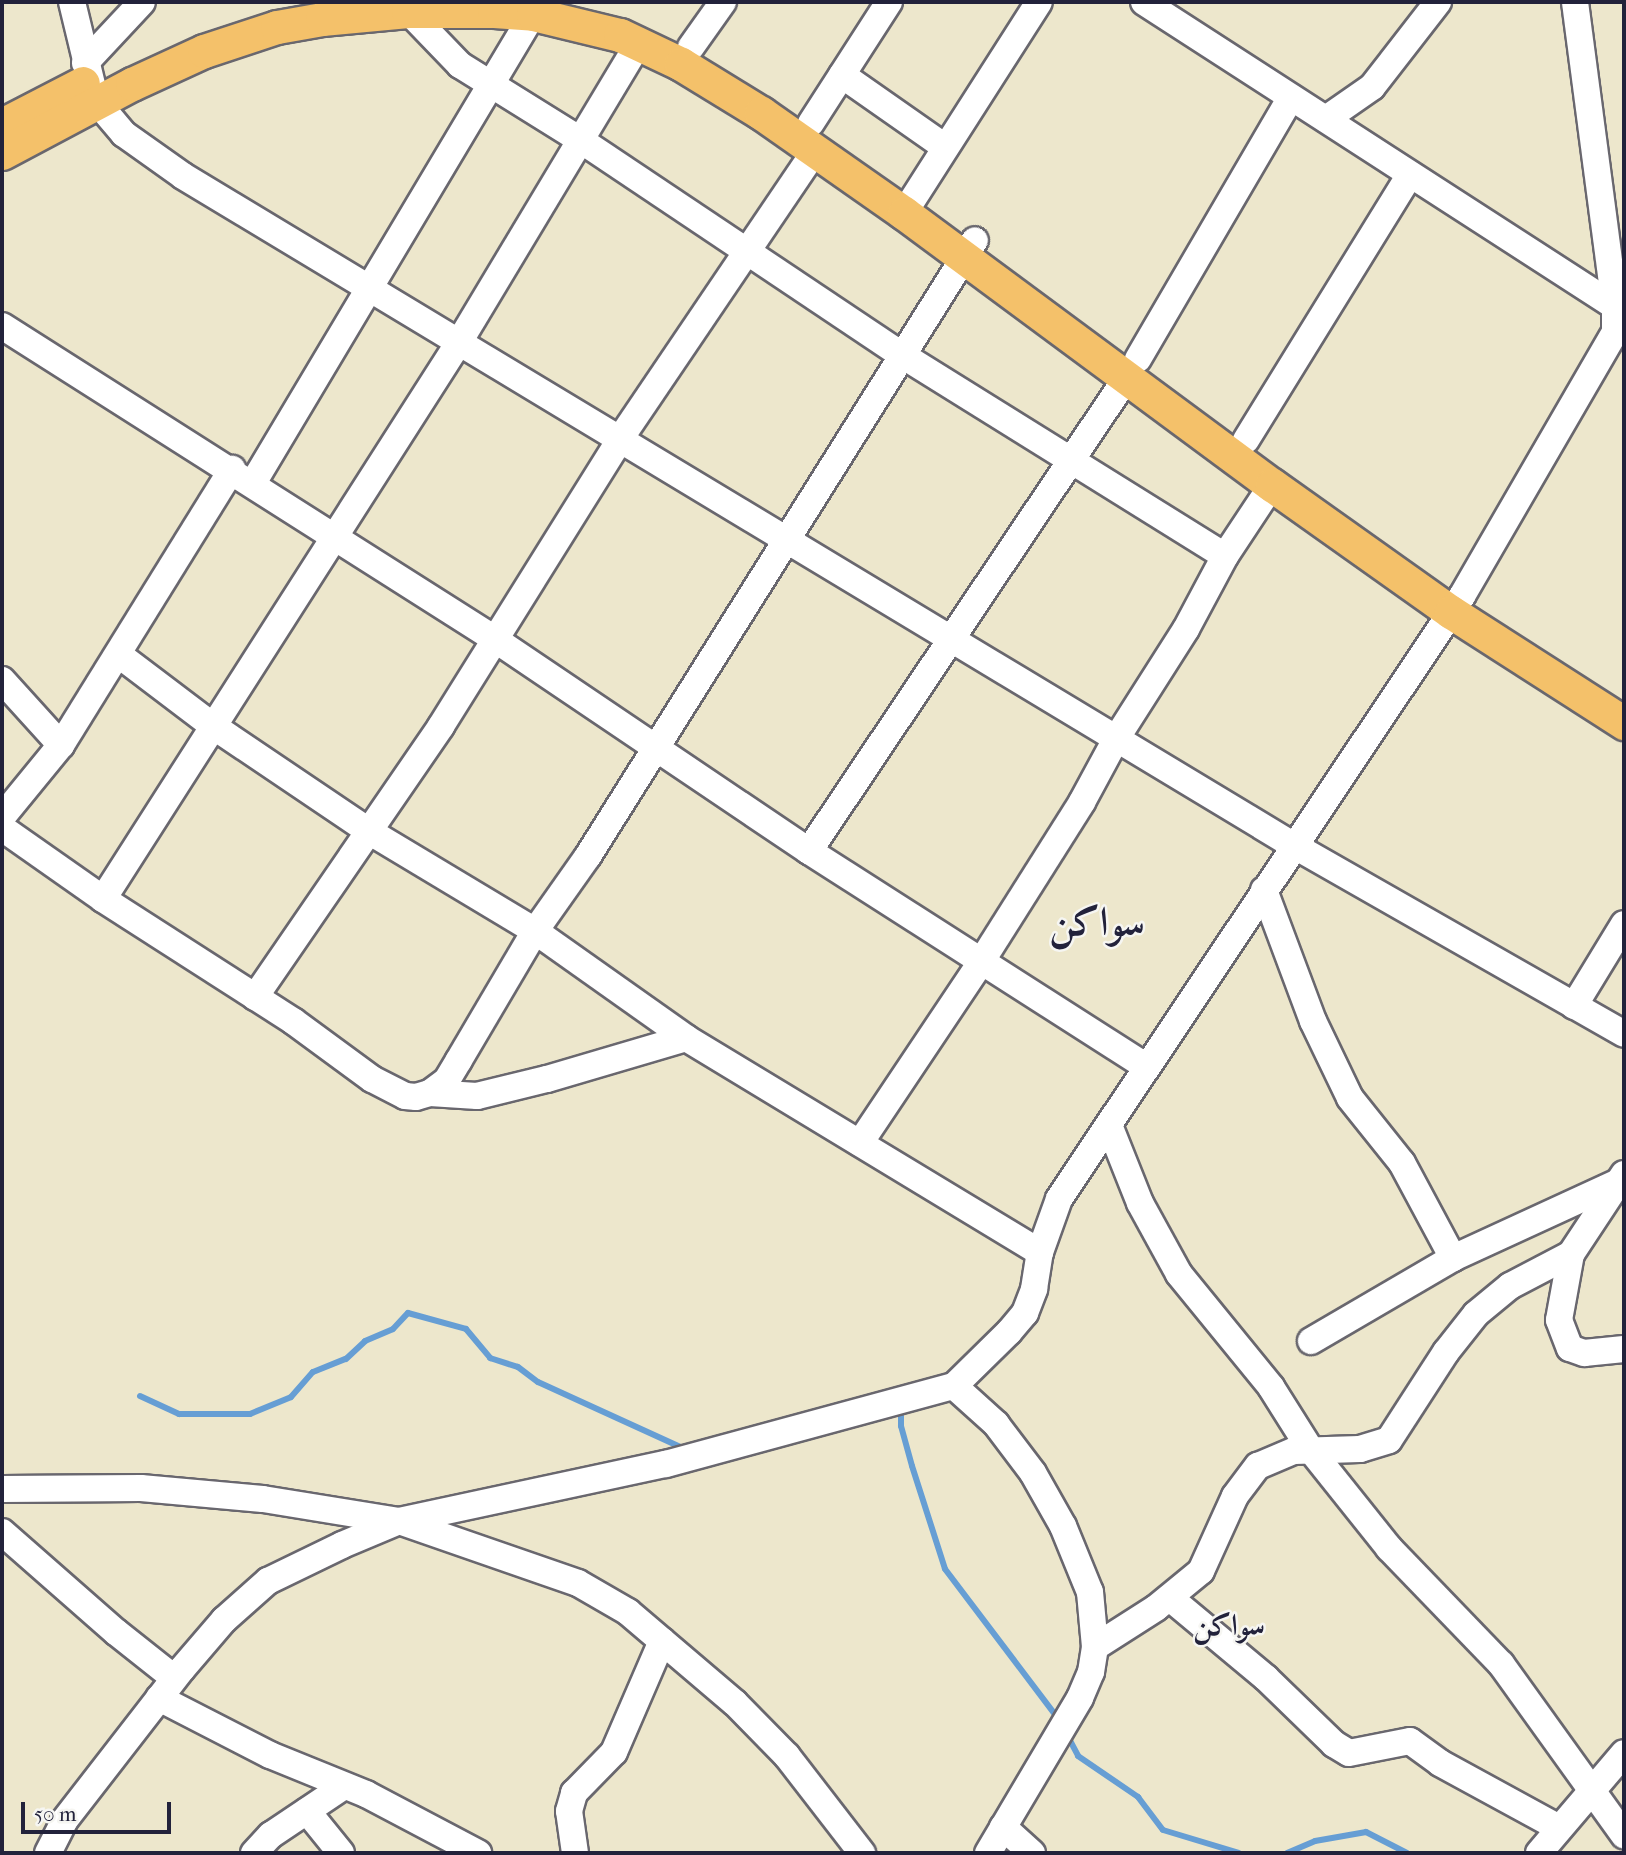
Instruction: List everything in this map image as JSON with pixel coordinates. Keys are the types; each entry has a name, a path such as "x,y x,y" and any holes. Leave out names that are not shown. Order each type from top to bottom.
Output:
{"main road":[{"path":"2,125 190,34 270,6 294,2"},
{"path":"564,2 598,8 691,47 1133,368 1246,440 1457,604 1624,723"},
{"path":"2,153 90,81 277,27 358,9 533,14 620,35 639,43 761,113 813,137"},
{"path":"1133,368 1272,485 1457,604 1624,697"}],"street":[{"path":"72,2 90,81 124,134 183,176 1293,845 1624,1034"},
{"path":"90,81 142,2"},
{"path":"691,47 723,2"},
{"path":"255,997 367,830 441,726 493,638 620,439 747,251 813,137 842,75 889,2"},
{"path":"909,204 1039,2"},
{"path":"1144,2 1620,309"},
{"path":"1326,119 1372,87 1438,2"},
{"path":"48,1853 64,1821 167,1688 224,1620 268,1581 399,1521 666,1464 954,1386 1025,1313 1034,1289 1040,1252 1059,1199 1293,845 1457,604 1603,358 1615,332 1620,309 1576,2"},
{"path":"408,12 446,52 491,84 579,139 902,355 1225,556"},
{"path":"2,817 61,745 118,654 242,476 368,286 533,14"},
{"path":"103,899 458,344 639,43"},
{"path":"842,75 946,147"},
{"path":"809,851 950,637 1073,460 1133,368 1291,97"},
{"path":"1246,440 1410,174"},
{"path":"430,1093 447,1080 536,931 588,856 656,749 968,249"},
{"path":"2,326 85,381 334,535 493,638 809,851 1147,1067"},
{"path":"860,1143 981,962 1082,802 1116,739 1180,639 1225,556 1272,485"},
{"path":"118,654 213,726 367,830 536,931 686,1038 1040,1252"},
{"path":"2,680 61,745"},
{"path":"2,828 103,899 255,997 372,1079 405,1096 416,1097 430,1093 477,1096 547,1080 686,1038"},
{"path":"1264,890 1313,1021 1350,1098 1402,1163 1453,1258"},
{"path":"1574,1006 1624,924"},
{"path":"1109,1125 1140,1203 1179,1274 1271,1387 1310,1449 1389,1548 1502,1664 1624,1835"},
{"path":"1311,1341 1453,1258 1621,1178"},
{"path":"1621,1178 1571,1254 1559,1320 1570,1348 1584,1353 1603,1348 1624,1349"},
{"path":"1094,1647 1170,1598 1201,1571 1235,1496 1258,1466 1294,1451 1360,1449 1389,1440 1446,1352 1476,1314 1510,1286 1571,1254"},
{"path":"954,1386 996,1424 1033,1473 1063,1526 1090,1592 1094,1647 1091,1672 1080,1698 988,1853"},
{"path":"2,1489 141,1488 263,1499 399,1521 578,1583 628,1612 735,1703 787,1755 862,1853"},
{"path":"2,1532 116,1632 167,1688 270,1755 344,1786 478,1853"},
{"path":"1170,1598 1266,1678 1334,1744 1349,1753 1410,1741 1440,1763 1559,1828"},
{"path":"575,1853 569,1811 574,1793 614,1752 662,1641"},
{"path":"1539,1853 1624,1753"},
{"path":"254,1853 271,1835 344,1786"},
{"path":"307,1811 341,1853"},
{"path":"1003,1827 1032,1853"}],"waterway":[{"path":"140,1396 179,1414 250,1414 291,1397 313,1372 346,1359 365,1341 393,1329 408,1313 466,1329 490,1358 518,1367 538,1382 683,1448"},
{"path":"896,1410 901,1411 901,1426 912,1466 945,1569 1060,1721"},
{"path":"1066,1733 1078,1756 1138,1797 1163,1830 1239,1853"},
{"path":"1287,1853 1315,1841 1366,1832 1407,1853"}],"district":[{"name":"سواكن","path":"1097,922"},
{"name":"سواكن","path":"1229,1626"}]}
